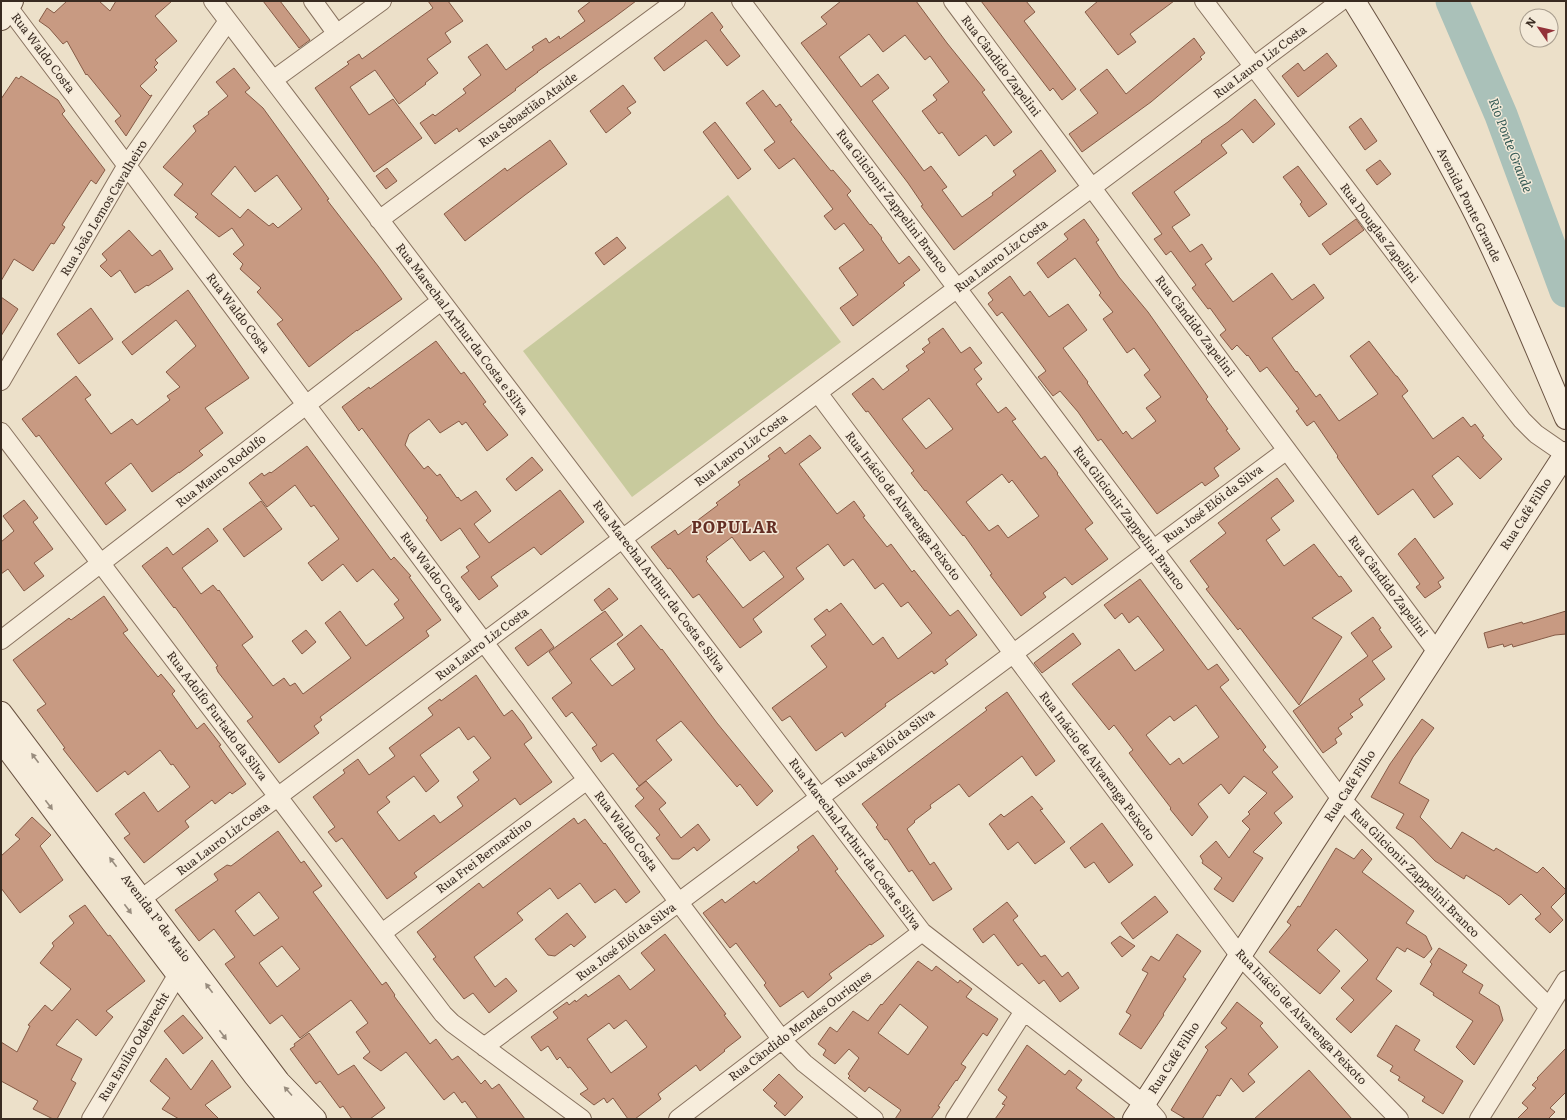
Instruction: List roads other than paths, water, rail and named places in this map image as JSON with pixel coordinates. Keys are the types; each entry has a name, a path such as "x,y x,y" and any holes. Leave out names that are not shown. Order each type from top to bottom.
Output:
{"street":[{"name":"Rua Marechal Arthur da Costa e Silva","path":"213,1 922,932 1024,1011 1145,1114"},
{"path":"313,1 337,34"},
{"path":"273,80 382,1"},
{"name":"Rua Sebastião Ataíde","path":"379,220 676,1"},
{"name":"Rua Gilcionir Zappelini Branco","path":"741,1 1341,800 1549,1007"},
{"name":"Rua Cândido Zapelini","path":"953,1 1437,652"},
{"name":"Rua Douglas Zapelini","path":"1204,1 1522,420 1536,434 1566,453"},
{"name":"Rua Lauro Liz Costa","path":"141,900 1341,1"},
{"name":"Avenida Ponte Grande","path":"1354,1 1404,83 1470,204 1510,286 1566,418"},
{"name":"Rua Waldo Costa","path":"7,9 307,405 782,1040 804,1063 874,1119"},
{"name":"Rua João Lemos Cavalheiro","path":"1,381 127,166 228,21"},
{"name":"Rua Mauro Rodolfo","path":"1,640 441,301"},
{"name":"Rua Inácio de Alvarenga Peixoto","path":"818,392 1240,956 1399,1119"},
{"name":"Rua Adolfo Furtado da Silva","path":"1,432 443,1014 452,1023 582,1119"},
{"name":"Rua José Elói da Silva","path":"484,1046 1287,450"},
{"name":"Rua Café Filho","path":"1145,1114 1240,956 1566,453"},
{"name":"Avenida 1º de Maio","path":"1,713 280,1082 315,1119"},
{"name":"Avenida 1º de Maio","path":"1,740 290,1119"},
{"name":"Rua Frei Bernardino","path":"382,933 587,780"},
{"name":"Rua Cândido Mendes Ouriques","path":"678,1119 922,932"},
{"name":"Rua Emílio Odebrecht","path":"91,1119 178,974"},
{"path":"1479,1119 1566,980"},
{"path":"954,1119 1024,1011"}],"waterway":[{"name":"Rio Ponte Grande","path":"1452,1 1501,115 1566,291"}],"district":[{"name":"POPULAR","path":"735,527"}]}
